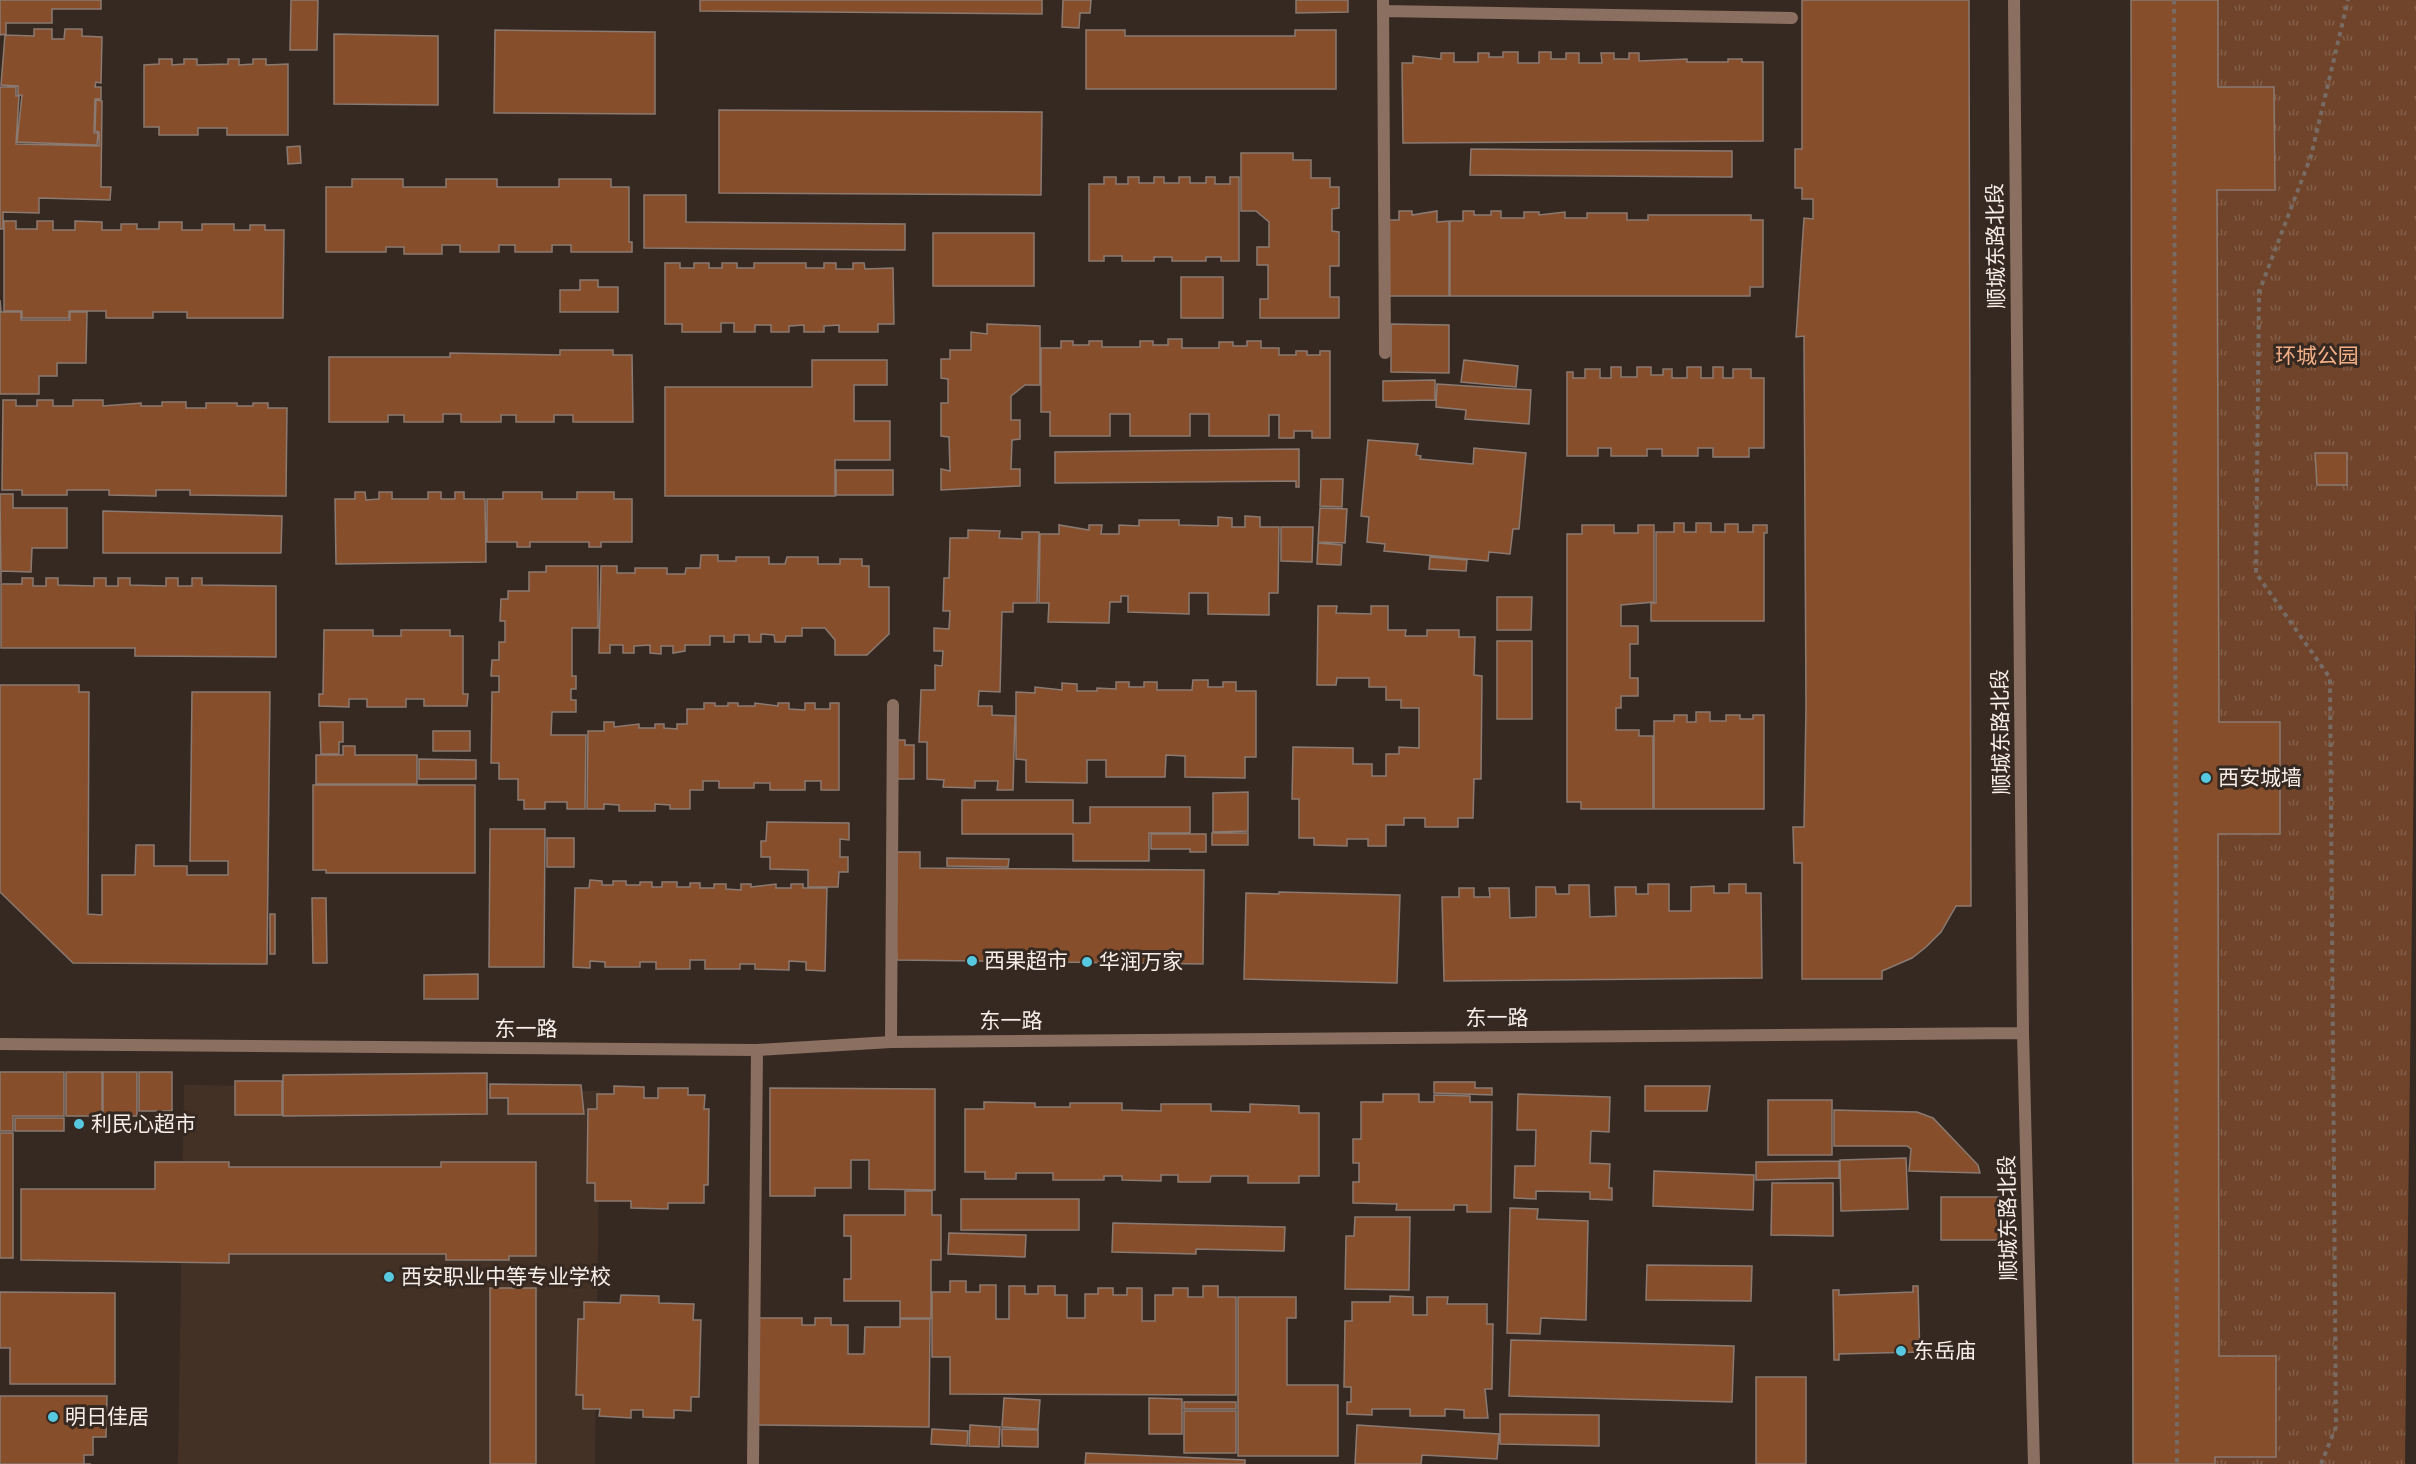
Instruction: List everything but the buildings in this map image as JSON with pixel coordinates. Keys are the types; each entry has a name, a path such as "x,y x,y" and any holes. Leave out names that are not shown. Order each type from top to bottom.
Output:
{"street":[{"name":"顺城东路北段","path":"2014,0 2023,1033 2034,1464"},
{"path":"1385,353 1383,6 1792,18"},
{"path":"891,1041 893,705"},
{"name":"东一路","path":"0,1044 757,1050 891,1041 2023,1033"},
{"path":"753,1464 757,1050"}],"path":[{"path":"2174,0 2177,1464"},
{"path":"2321,1464 2336,1426 2330,678 2256,573 2259,292 2311,156 2348,0"}],"shaded area":[{"name":"西安职业中等专业学校","path":"184,1085 600,1091 595,1464 178,1464"}],"green space":[{"name":"环城公园","path":"2218,0 2416,0 2416,591 2405,1464 2215,1464 2215,1457 2276,1457 2276,1356 2219,1356 2218,834 2280,833 2280,722 2219,722 2217,190 2275,190 2274,88 2218,87"}],"place":[{"name":"西安城墙","path":"2206,778"},
{"name":"西果超市","path":"972,961"},
{"name":"华润万家","path":"1087,962"},
{"name":"利民心超市","path":"79,1124"},
{"name":"西安职业中等专业学校","path":"389,1277"},
{"name":"东岳庙","path":"1901,1351"},
{"name":"明日佳居","path":"53,1417"}]}
